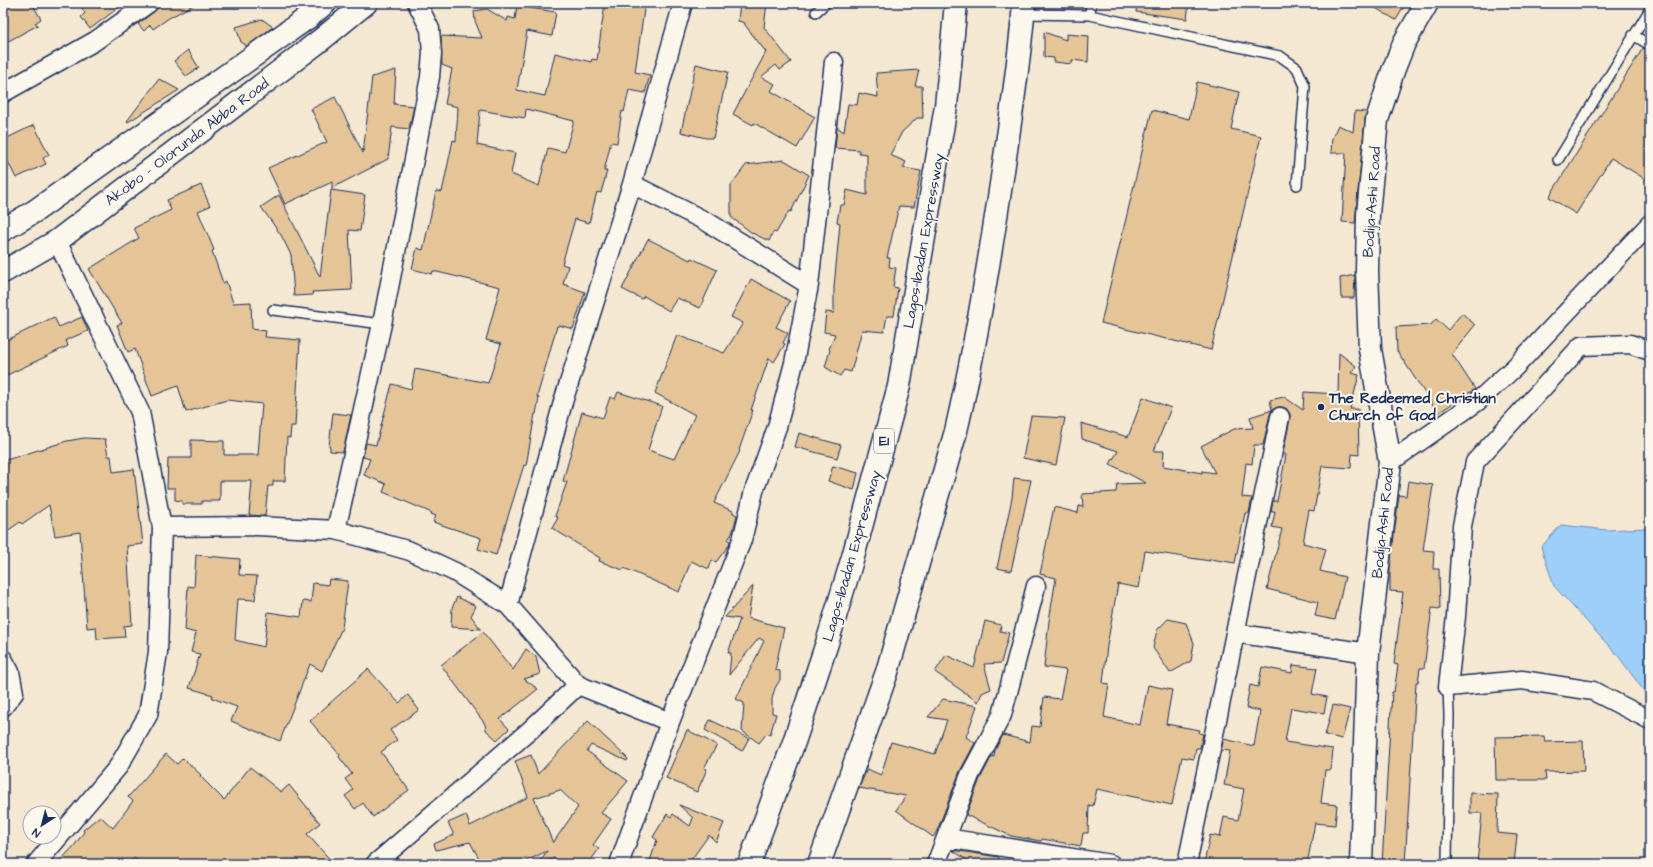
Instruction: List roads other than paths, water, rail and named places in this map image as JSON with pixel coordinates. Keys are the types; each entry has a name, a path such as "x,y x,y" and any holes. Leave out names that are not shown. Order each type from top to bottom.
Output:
{"main road":[{"name":"Akobo - Olorunda Abba Road","path":"3,272 57,241 322,39 366,3"},
{"name":"Lagos-Ibadan Expressway","path":"749,864 794,742 827,643 853,557 899,386 946,106 956,3"},
{"name":"Bodija-Ashi Road","path":"1361,864 1368,652 1390,462 1370,349 1368,214 1377,120 1404,43 1427,3"},
{"name":"Akobo - Olorunda Abba Road","path":"3,230 35,211 312,7"},
{"path":"819,864 887,672 958,424 995,222 1024,8"}],"street":[{"path":"3,93 95,40 149,3"},
{"path":"336,530 382,324 431,65 432,52 430,29 417,3"},
{"path":"508,605 564,402 632,184 682,3"},
{"path":"619,864 670,722 742,540 754,491 777,427 794,363 809,285 834,62"},
{"path":"632,184 709,223 809,285"},
{"path":"1390,462 1478,401 1515,367 1650,224"},
{"path":"36,864 118,767 148,715 158,652 162,527 140,412 57,241"},
{"path":"1650,351 1630,344 1581,346 1475,462 1462,526 1456,616 1448,687 1522,680 1593,691 1650,720"},
{"path":"1187,864 1280,416"},
{"path":"162,527 257,526 336,530 410,551 455,572 508,605 578,685 670,722"},
{"path":"936,864 970,774 1002,715 1036,586"},
{"path":"1235,633 1368,652"},
{"path":"3,659 10,672 14,692 3,707"},
{"path":"375,864 529,731 578,685"},
{"path":"946,838 1111,864"}],"lane":[{"path":"816,12 826,3"},
{"path":"1090,15 1091,3"},
{"path":"1024,8 1090,15 1280,56 1297,68 1305,86 1297,185"},
{"path":"1558,160 1650,9"},
{"path":"1633,35 1650,46"},
{"path":"273,310 382,324"},
{"path":"1447,864 1448,687"}],"water":[{"path":"1561,525 1607,530 1646,528 1650,532 1650,696 1646,694 1619,657 1554,586 1541,547"}],"place":[{"name":"The Redeemed Christian Church of God","path":"1321,407"}]}
